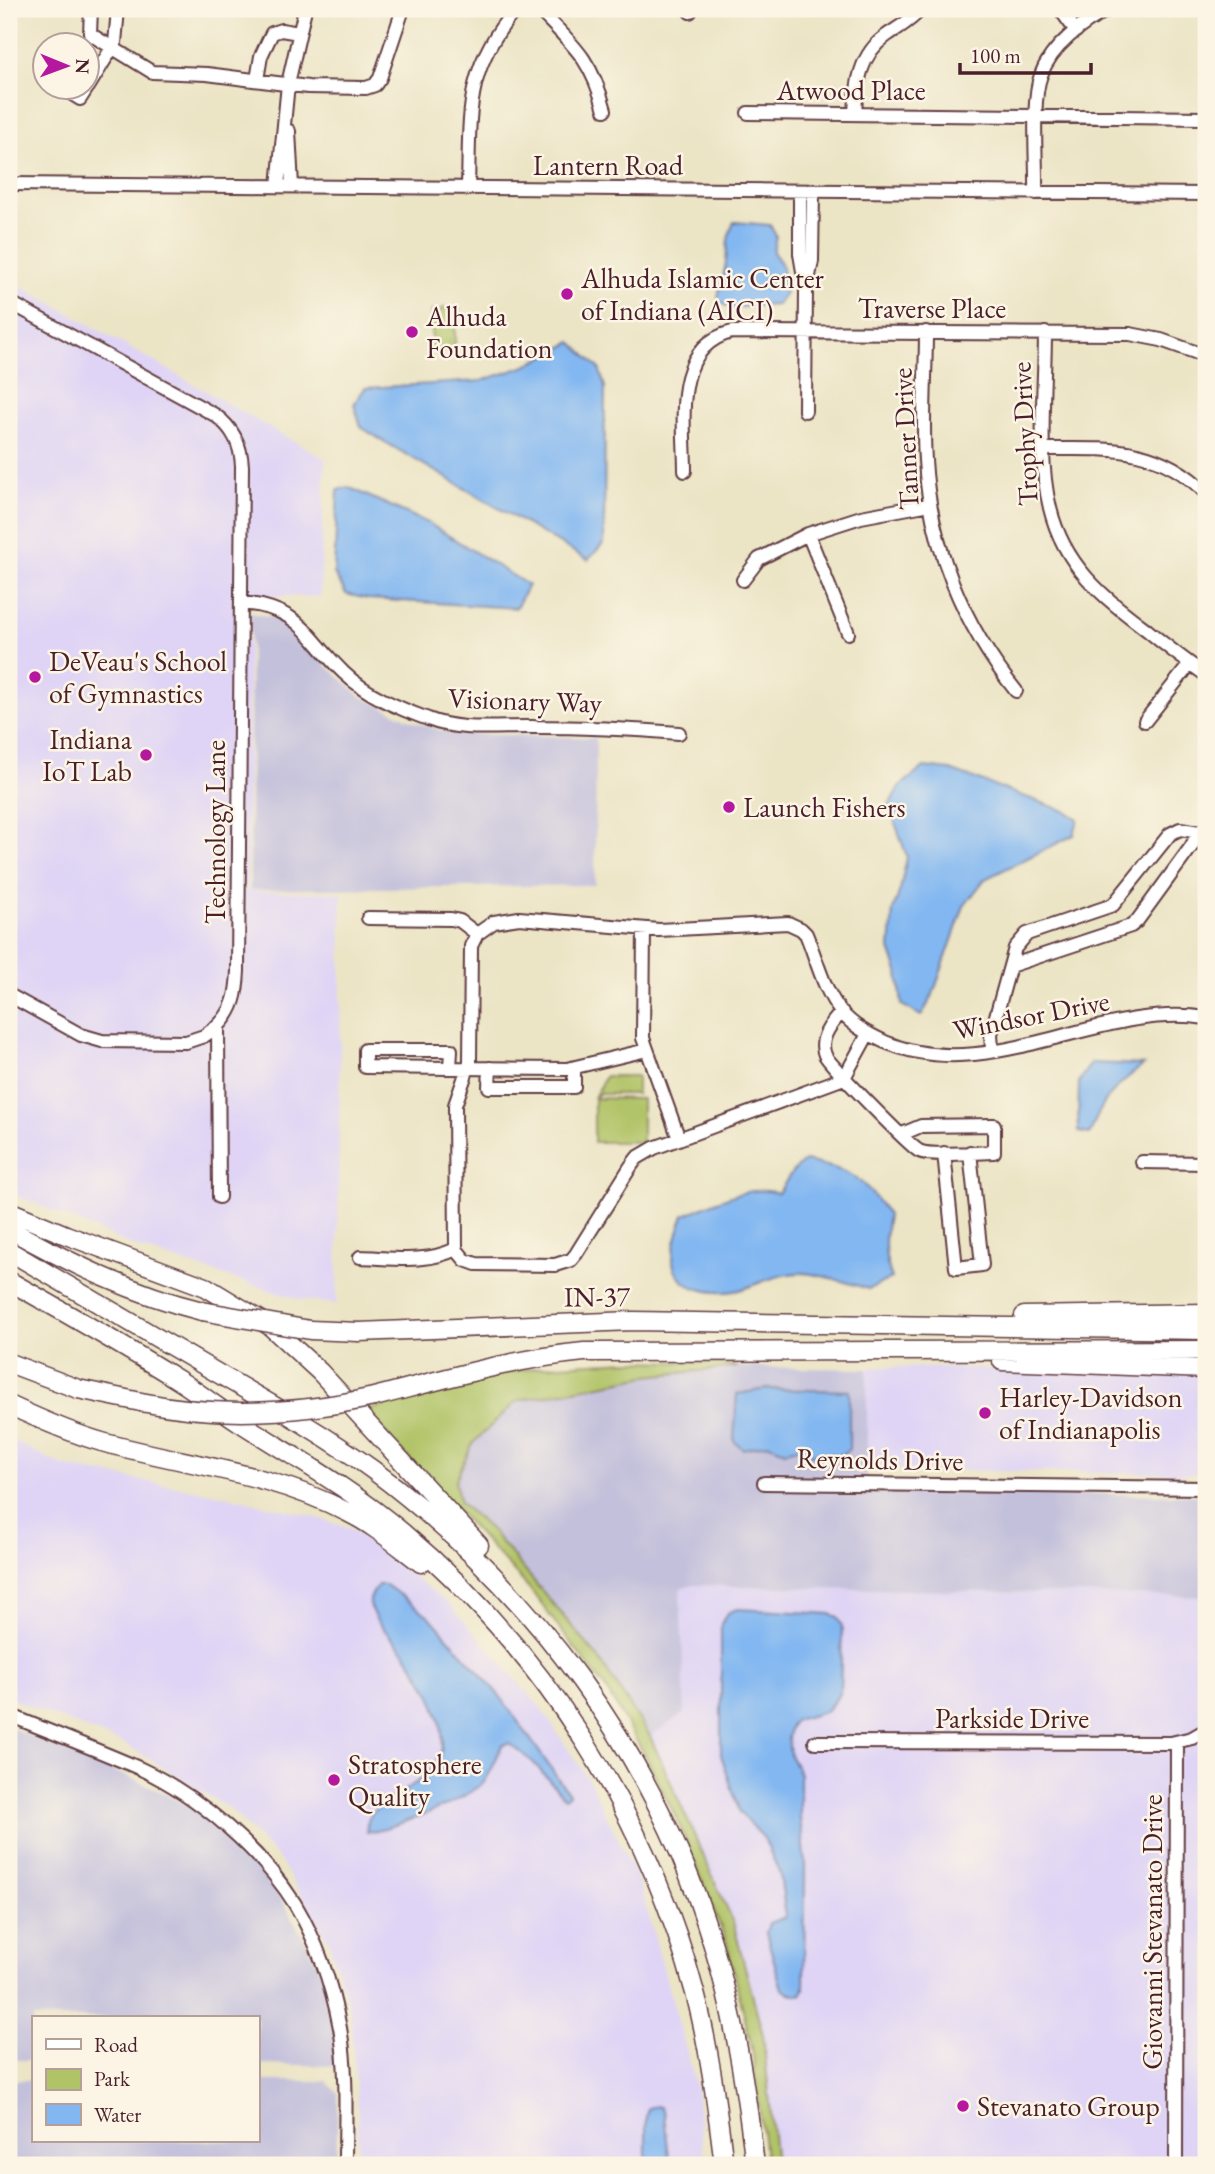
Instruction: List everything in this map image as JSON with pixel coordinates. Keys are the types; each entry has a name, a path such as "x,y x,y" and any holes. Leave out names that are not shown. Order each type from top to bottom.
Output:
{"highway":[{"path":"9,1211 206,1287 270,1326 320,1372 472,1536 514,1597"},
{"name":"IN-37","path":"9,1228 58,1256 109,1280 170,1302 202,1311 310,1330 424,1331 564,1322 813,1323 1206,1330"},
{"path":"9,1251 331,1441 371,1468 434,1518 514,1597 555,1645 610,1722 678,1851 712,1941 733,2018 755,2165"},
{"path":"9,1280 181,1382 243,1425 339,1484 438,1564 492,1619 547,1685 582,1737 634,1829 672,1920 702,2024 712,2071 724,2165"},
{"path":"813,1323 884,1317 1206,1313"},
{"name":"IN-37","path":"9,1363 78,1388 141,1402 190,1410 271,1413 374,1397 491,1367 563,1354 1206,1350"},
{"path":"859,1351 1037,1363 1206,1369"},
{"path":"9,1405 72,1433 279,1484 357,1517 465,1596 582,1737"}],"street":[{"path":"88,32 91,9"},
{"path":"102,64 117,36 118,9"},
{"path":"278,186 288,84 305,9"},
{"path":"102,45 152,72 206,74 358,89 375,85 380,78 403,9"},
{"path":"468,189 469,118 473,88 488,48 516,9"},
{"path":"538,9 588,63 605,110"},
{"path":"855,114 857,82 867,57 883,38 906,24 921,9"},
{"path":"1060,9 1076,31"},
{"path":"1037,193 1037,89 1042,72 1053,54 1076,31 1109,9"},
{"path":"257,80 261,56 272,33 281,30 299,33"},
{"path":"286,112 292,186"},
{"name":"Atwood Place","path":"748,113 1206,117"},
{"name":"Lantern Road","path":"9,184 1206,194"},
{"path":"805,411 806,289 800,254 806,191"},
{"name":"Technology Lane","path":"9,302 215,415 232,431 240,448 242,603 238,987 232,1009 218,1027"},
{"name":"Traverse Place","path":"685,471 686,383 691,366 699,351 715,338 732,332 1140,335 1206,356"},
{"name":"Tanner Drive","path":"926,332 924,440 930,504 940,548 964,611 981,642 1016,691"},
{"name":"Trophy Drive","path":"1045,333 1044,474 1049,507 1056,529 1071,558 1093,587 1206,676"},
{"path":"1044,449 1105,449 1138,453 1172,466 1206,493"},
{"path":"743,580 760,559 808,534 861,517 930,504"},
{"path":"808,534 848,632"},
{"name":"Visionary Way","path":"242,603 262,606 294,618 345,674 370,693 409,712 444,724 679,733"},
{"path":"1145,721 1190,664"},
{"path":"992,1050 991,1034 1015,948 1027,934 1113,905 1164,838 1180,829 1203,832 1137,921 1130,926 1010,966"},
{"path":"368,918 451,919 460,921 477,934 471,946 469,1068 455,1105 456,1250 465,1260 476,1264 563,1264 576,1254 637,1158 647,1151 844,1078 868,1034"},
{"name":"Windsor Drive","path":"477,934 494,922 519,918 684,931 778,923 795,925 806,934 830,996 842,1012 868,1034 919,1053 957,1056 1168,1015 1206,1018"},
{"path":"644,929 642,1031 679,1139"},
{"path":"9,995 81,1035 102,1041 186,1042 204,1036 218,1027"},
{"path":"842,1012 828,1030 823,1048 829,1062 918,1150 944,1153 994,1152 994,1125 920,1126 902,1134"},
{"path":"218,1027 219,1197"},
{"path":"450,1068 450,1050 365,1049 365,1067 450,1068 574,1068 647,1050"},
{"path":"490,1068 489,1087 574,1087 574,1068"},
{"path":"944,1153 956,1268 982,1265 970,1152"},
{"path":"1142,1162 1206,1163"},
{"path":"360,1257 428,1259 456,1250"},
{"name":"Reynolds Drive","path":"764,1482 1206,1488"},
{"path":"9,1715 142,1770 204,1807 246,1846 294,1904 315,1944 340,2028 344,2072 345,2165"},
{"name":"Parkside Drive","path":"815,1742 1177,1742 1206,1730"},
{"name":"Giovanni Stevanato Drive","path":"1175,2165 1177,1742"}],"shaded area":[{"path":"9,279 325,459 320,597 249,595 247,891 342,893 337,1304 297,1299 138,1248 9,1192"},
{"path":"251,613 291,621 325,665 362,697 415,722 450,733 596,738 595,885 250,890"},
{"path":"738,1367 867,1369 867,1492 1206,1495 1206,1597 693,1585 680,1589 685,1713 650,1736 597,1656 489,1528 460,1503 455,1480 473,1443 517,1401 647,1376"},
{"path":"867,1369 1206,1371 1206,1474 867,1469"},
{"path":"9,1439 63,1466 221,1495 312,1516 353,1530 449,1604 540,1707 590,1782 639,1882 695,2081 705,2165 358,2165 358,2109 350,2010 329,1942 280,1860 231,1810 125,1744 9,1698"},
{"path":"693,1585 1206,1597 1206,2165 776,2165 763,2035 733,1922 650,1736 685,1712 680,1589"},
{"path":"9,1727 152,1787 194,1809 261,1871 287,1908 325,1983 334,2030 336,2066 259,2064 259,2016 32,2016 32,2060 9,2060"},
{"path":"9,2080 32,2080 32,2142 259,2142 259,2081 326,2081 338,2093 336,2165 9,2165"}],"green space":[{"path":"442,308 459,309 459,318 455,318 455,349 431,349 432,311 441,311"},
{"path":"605,1076 637,1076 637,1094 595,1096"},
{"path":"594,1098 642,1099 642,1142 594,1142"},
{"path":"630,1361 722,1363 738,1367 647,1376 517,1401 473,1443 455,1481 460,1503 489,1528 597,1656 650,1736 733,1922 763,2035 776,2165 766,2165 752,2048 726,1940 679,1824 645,1755 606,1689 528,1587 365,1411 456,1385 526,1369"}],"water":[{"path":"734,222 770,225 776,236 773,252 781,263 786,291 777,305 732,309 718,301 728,238"},
{"path":"572,342 599,368 605,387 604,543 588,560 361,427 354,404 365,388 481,381 526,366"},
{"path":"348,487 428,523 528,585 516,608 368,599 346,594 334,573 338,490"},
{"path":"924,767 950,770 1065,811 1078,819 1074,835 985,879 964,906 932,997 921,1016 902,1005 898,972 890,949 893,910 907,857 889,805 899,787"},
{"path":"1091,1063 1144,1065 1110,1095 1090,1134 1078,1132 1079,1081"},
{"path":"805,1161 834,1168 854,1177 870,1191 888,1215 885,1247 892,1278 869,1289 817,1275 793,1273 739,1290 721,1292 702,1290 684,1282 674,1267 673,1255 684,1215 742,1193 778,1193 793,1171"},
{"path":"766,1389 849,1391 849,1449 842,1454 803,1455 798,1448 785,1451 767,1444 743,1449 734,1441 737,1394"},
{"path":"378,1585 386,1585 429,1616 500,1696 569,1794 565,1798 533,1762 509,1743 502,1745 486,1779 465,1796 412,1819 367,1832 369,1820 377,1809 433,1768 441,1752 442,1733 437,1711 423,1680 372,1611 370,1599"},
{"path":"737,1609 831,1614 837,1617 842,1626 840,1694 825,1712 795,1720 788,1737 790,1755 800,1774 800,1818 805,1865 804,1989 801,1995 782,1989 766,1933 769,1923 786,1917 780,1874 764,1838 740,1813 721,1755 721,1624 727,1613"},
{"path":"657,2106 664,2115 670,2165 646,2165 646,2115 648,2108"}],"place":[{"name":"Alhuda Islamic Center of Indiana (AICI)","path":"567,294"},
{"name":"Alhuda Foundation","path":"412,332"},
{"name":"DeVeau's School of Gymnastics","path":"35,677"},
{"name":"Indiana IoT Lab","path":"146,755"},
{"name":"Launch Fishers","path":"729,807"},
{"name":"Harley-Davidson of Indianapolis","path":"985,1413"},
{"name":"Stratosphere Quality","path":"334,1780"},
{"name":"Stevanato Group","path":"963,2106"}]}
